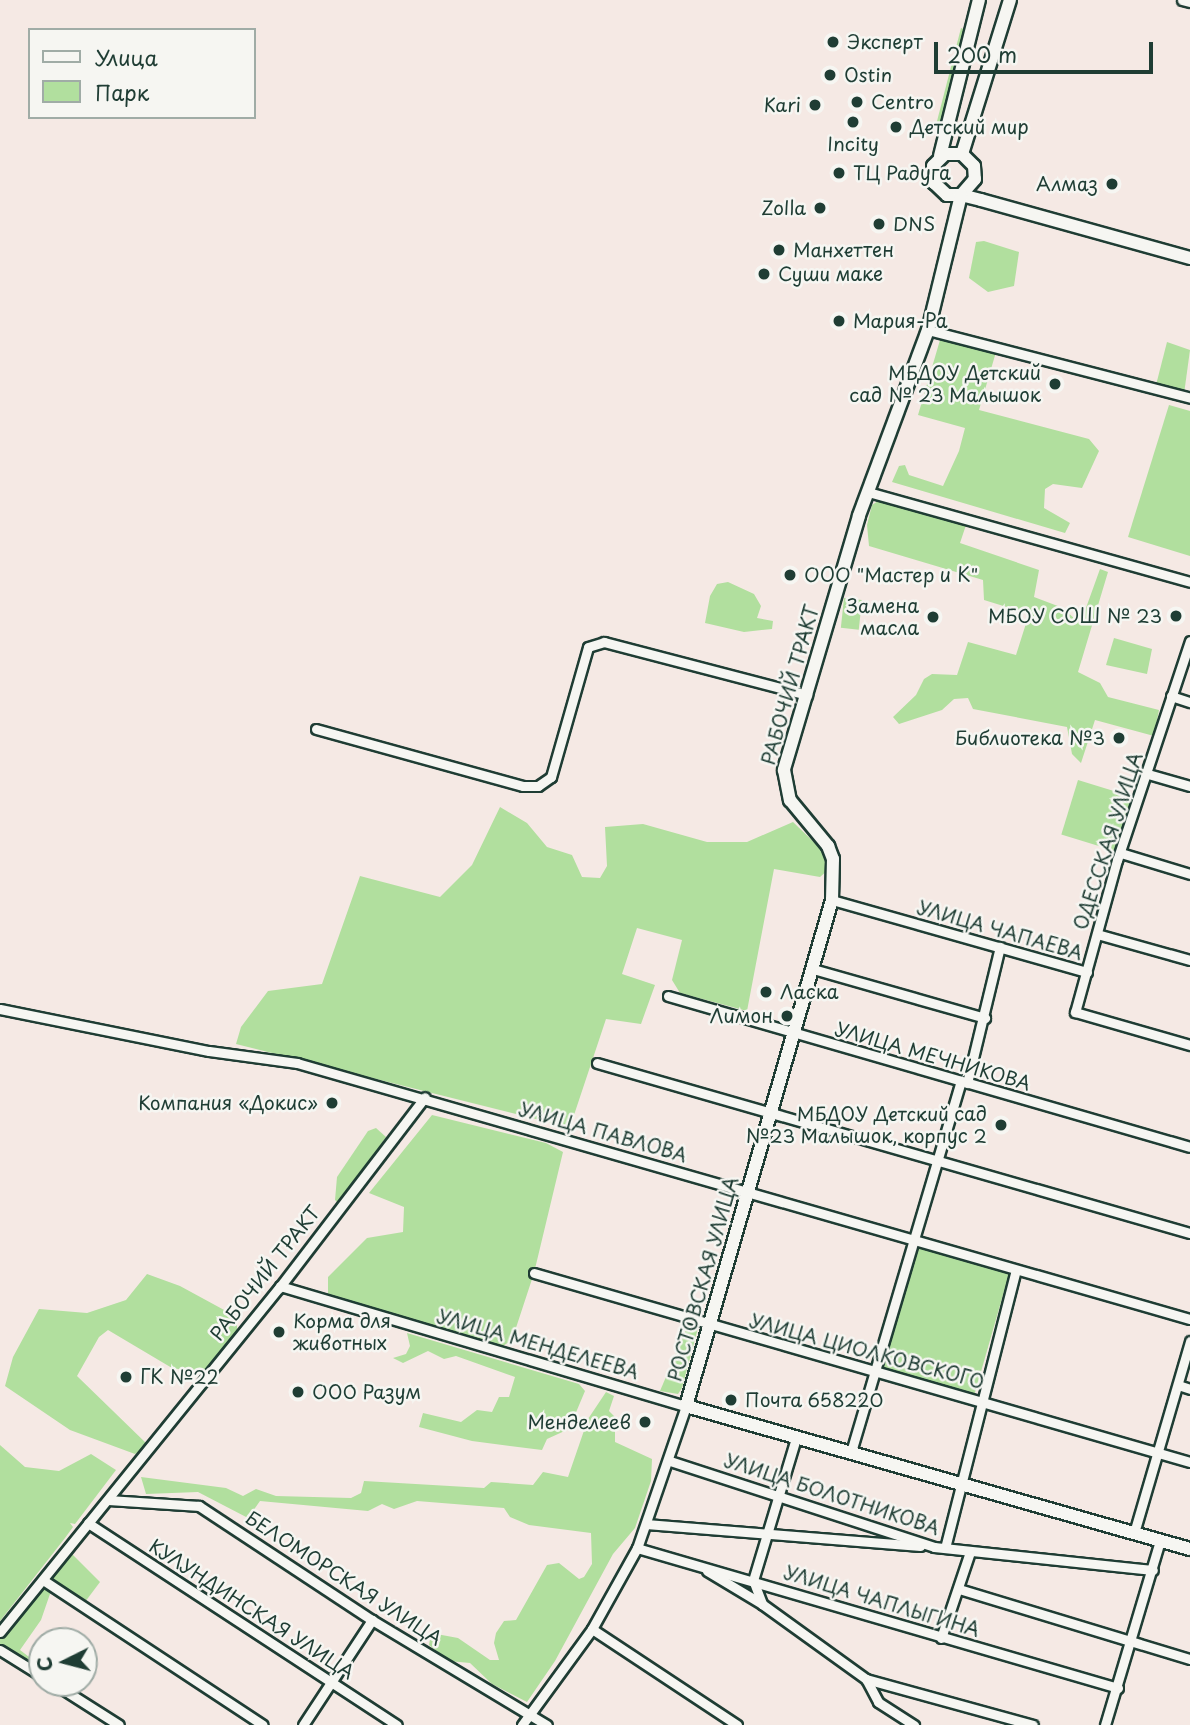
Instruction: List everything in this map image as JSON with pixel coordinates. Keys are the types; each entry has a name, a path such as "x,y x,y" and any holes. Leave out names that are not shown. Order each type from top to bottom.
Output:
{"street":[{"path":"956,218 932,172 940,156 979,0"},
{"path":"961,149 1010,0"},
{"path":"1182,0 1190,2"},
{"path":"945,135 961,149 974,166 972,185 981,200"},
{"path":"940,156 961,149"},
{"path":"961,195 972,185"},
{"path":"942,192 981,200 1190,258"},
{"name":"РАБОЧИЙ ТРАКТ","path":"784,785 786,758 868,492 929,330 961,195"},
{"path":"929,330 1190,398"},
{"path":"868,492 1190,582"},
{"name":"ОДЕССКАЯ УЛИЦА","path":"1087,972 1121,853 1190,640"},
{"path":"316,729 523,786 538,786 551,777 587,647 604,642 807,695"},
{"path":"1171,696 1190,702"},
{"path":"1148,774 1190,786"},
{"name":"РОСТОВСКАЯ УЛИЦА","path":"522,1725 592,1629 637,1548 670,1461 813,969 832,900 834,873 828,846 798,811 784,785"},
{"path":"1121,853 1190,874"},
{"name":"УЛИЦА ЧАПАЕВА","path":"832,900 1087,972 1075,1012 1190,1045"},
{"path":"1097,933 1190,960"},
{"path":"851,1452 935,1160 985,1018 1000,947"},
{"path":"813,969 985,1018"},
{"name":"УЛИЦА МЕЧНИКОВА","path":"668,996 794,1035 1190,1147"},
{"name":"УЛИЦА ПАВЛОВА","path":"0,1009 209,1051 297,1063 425,1097 912,1241 1190,1319"},
{"path":"597,1063 1190,1233"},
{"name":"РАБОЧИЙ ТРАКТ","path":"0,1632 280,1286 425,1097"},
{"path":"646,1524 939,1547 961,1484 1016,1270"},
{"name":"УЛИЦА ЦИОЛКОВСКОГО","path":"534,1273 709,1326 982,1401 1190,1462"},
{"name":"УЛИЦА МЕНДЕЛЕЕВА","path":"280,1286 796,1438 1190,1549"},
{"path":"1134,1533 1190,1341"},
{"path":"1178,1385 1190,1389"},
{"path":"762,1604 754,1580 796,1438"},
{"name":"УЛИЦА БОЛОТНИКОВА","path":"670,1461 939,1547 1153,1570"},
{"name":"БЕЛОМОРСКАЯ УЛИЦА","path":"109,1500 199,1506 372,1620 547,1725"},
{"name":"КУЛУНДИНСКАЯ УЛИЦА","path":"88,1523 397,1725"},
{"path":"1105,1725 1133,1643 1160,1541"},
{"name":"УЛИЦА ЧАПЛЫГИНА","path":"637,1548 1118,1688"},
{"path":"941,1638 970,1552"},
{"path":"701,1566 762,1604 866,1679 1033,1725"},
{"path":"43,1580 263,1725"},
{"path":"959,1589 1190,1659"},
{"path":"303,1725 372,1620"},
{"path":"592,1629 737,1725"},
{"path":"0,1650 28,1667"},
{"path":"866,1679 878,1702 914,1725"},
{"path":"74,1697 118,1725"}],"green space":[{"path":"961,28 966,30 940,127 936,125"},
{"path":"984,241 1019,252 1014,286 988,292 969,278 976,242"},
{"path":"940,340 996,352 979,410 1089,439 1099,451 1082,488 1053,484 1045,489 1044,508 1070,523 1065,533 892,482 899,466 905,465 909,475 943,486 959,451 965,428 918,415"},
{"path":"1167,342 1190,350 1184,394 1156,385"},
{"path":"1169,405 1190,411 1190,556 1128,537"},
{"path":"881,499 960,521 966,525 960,543 1039,570 1034,597 1063,608 1076,620 1082,619 1100,569 1108,572 1078,672 1100,683 1108,697 1159,710 1154,736 1095,720 1081,763 1072,754 1067,727 973,709 968,698 954,699 942,710 899,724 893,717 916,695 924,679 932,674 957,675 968,642 1016,655 1029,614 984,600 983,580 869,546 867,525 872,505"},
{"path":"728,582 754,594 761,606 757,618 773,621 772,629 744,632 705,623 710,596 717,584"},
{"path":"844,598 862,600 859,630 841,628"},
{"path":"1114,638 1152,649 1147,674 1106,665"},
{"path":"1078,780 1133,797 1116,851 1061,835"},
{"path":"500,807 527,823 547,847 572,855 582,877 600,878 607,866 605,827 643,824 707,842 747,842 793,822 821,849 828,870 820,877 774,869 747,1011 680,993 672,980 682,940 637,928 622,974 655,985 641,1024 606,1019 573,1118 564,1126 236,1044 241,1027 268,991 322,984 360,876 440,897 472,865"},
{"path":"432,1115 546,1143 563,1152 534,1273 512,1340 503,1346 328,1294 328,1277 367,1238 403,1232 404,1207 369,1193"},
{"path":"376,1128 386,1137 339,1204 335,1200 337,1177 368,1131"},
{"path":"913,1246 1009,1274 974,1395 878,1367"},
{"path":"147,1274 180,1286 237,1317 237,1330 202,1373 172,1368 108,1330 99,1337 77,1376 148,1445 135,1454 70,1430 5,1386 13,1357 39,1309 87,1313 126,1300"},
{"path":"688,1325 698,1328 682,1388 678,1394 660,1391"},
{"path":"407,1333 579,1384 585,1391 569,1429 547,1439 542,1450 472,1441 419,1427 423,1413 461,1422 477,1410 492,1412 499,1397 509,1397 515,1377 456,1356 444,1359 428,1351 403,1363 393,1358 406,1354 410,1346"},
{"path":"606,1392 614,1396 609,1411 615,1417 615,1442 652,1459 651,1481 635,1528 613,1554 555,1661 527,1702 492,1684 470,1663 449,1661 429,1645 431,1633 458,1638 490,1660 499,1660 494,1643 496,1633 504,1621 516,1620 547,1565 559,1563 579,1579 584,1577 592,1564 591,1533 529,1525 510,1517 504,1508 417,1501 394,1509 382,1504 368,1511 260,1501 248,1518 198,1492 146,1494 141,1477 226,1488 243,1496 256,1489 276,1496 351,1498 361,1493 364,1481 484,1488 491,1482 533,1485 543,1472 568,1477 588,1419"},
{"path":"0,1445 25,1467 59,1471 91,1454 116,1470 75,1524 70,1523 73,1527 0,1621"},
{"path":"71,1553 100,1582 85,1602 49,1580"},
{"path":"44,1587 51,1591 41,1620 36,1627 28,1627 28,1639 20,1650 28,1656 28,1663 0,1646 0,1638"}],"place":[{"name":"Эксперт","path":"833,42"},
{"name":"Ostin","path":"830,75"},
{"name":"Centro","path":"857,102"},
{"name":"Kari","path":"815,105"},
{"name":"Incity","path":"853,122"},
{"name":"Детский мир","path":"896,127"},
{"name":"ТЦ Радуга","path":"839,173"},
{"name":"Алмаз","path":"1112,184"},
{"name":"Zolla","path":"820,208"},
{"name":"DNS","path":"879,224"},
{"name":"Манхеттен","path":"779,250"},
{"name":"Суши маке","path":"764,274"},
{"name":"Мария-Ра","path":"839,321"},
{"name":"МБДОУ Детский сад № 23 Малышок","path":"1055,384"},
{"name":"ООО \"Мастер и К\"","path":"790,575"},
{"name":"МБОУ СОШ № 23","path":"1176,616"},
{"name":"Замена масла","path":"933,617"},
{"name":"Библиотека №3","path":"1119,738"},
{"name":"Ласка","path":"766,992"},
{"name":"Лимон","path":"787,1016"},
{"name":"Компания «Докис»","path":"332,1103"},
{"name":"МБДОУ Детский сад №23 Малышок, корпус 2","path":"1001,1125"},
{"name":"Корма для животных","path":"279,1332"},
{"name":"ГК №22","path":"126,1377"},
{"name":"ООО Разум","path":"298,1392"},
{"name":"Почта 658220","path":"731,1400"},
{"name":"Менделеев","path":"645,1422"}]}
